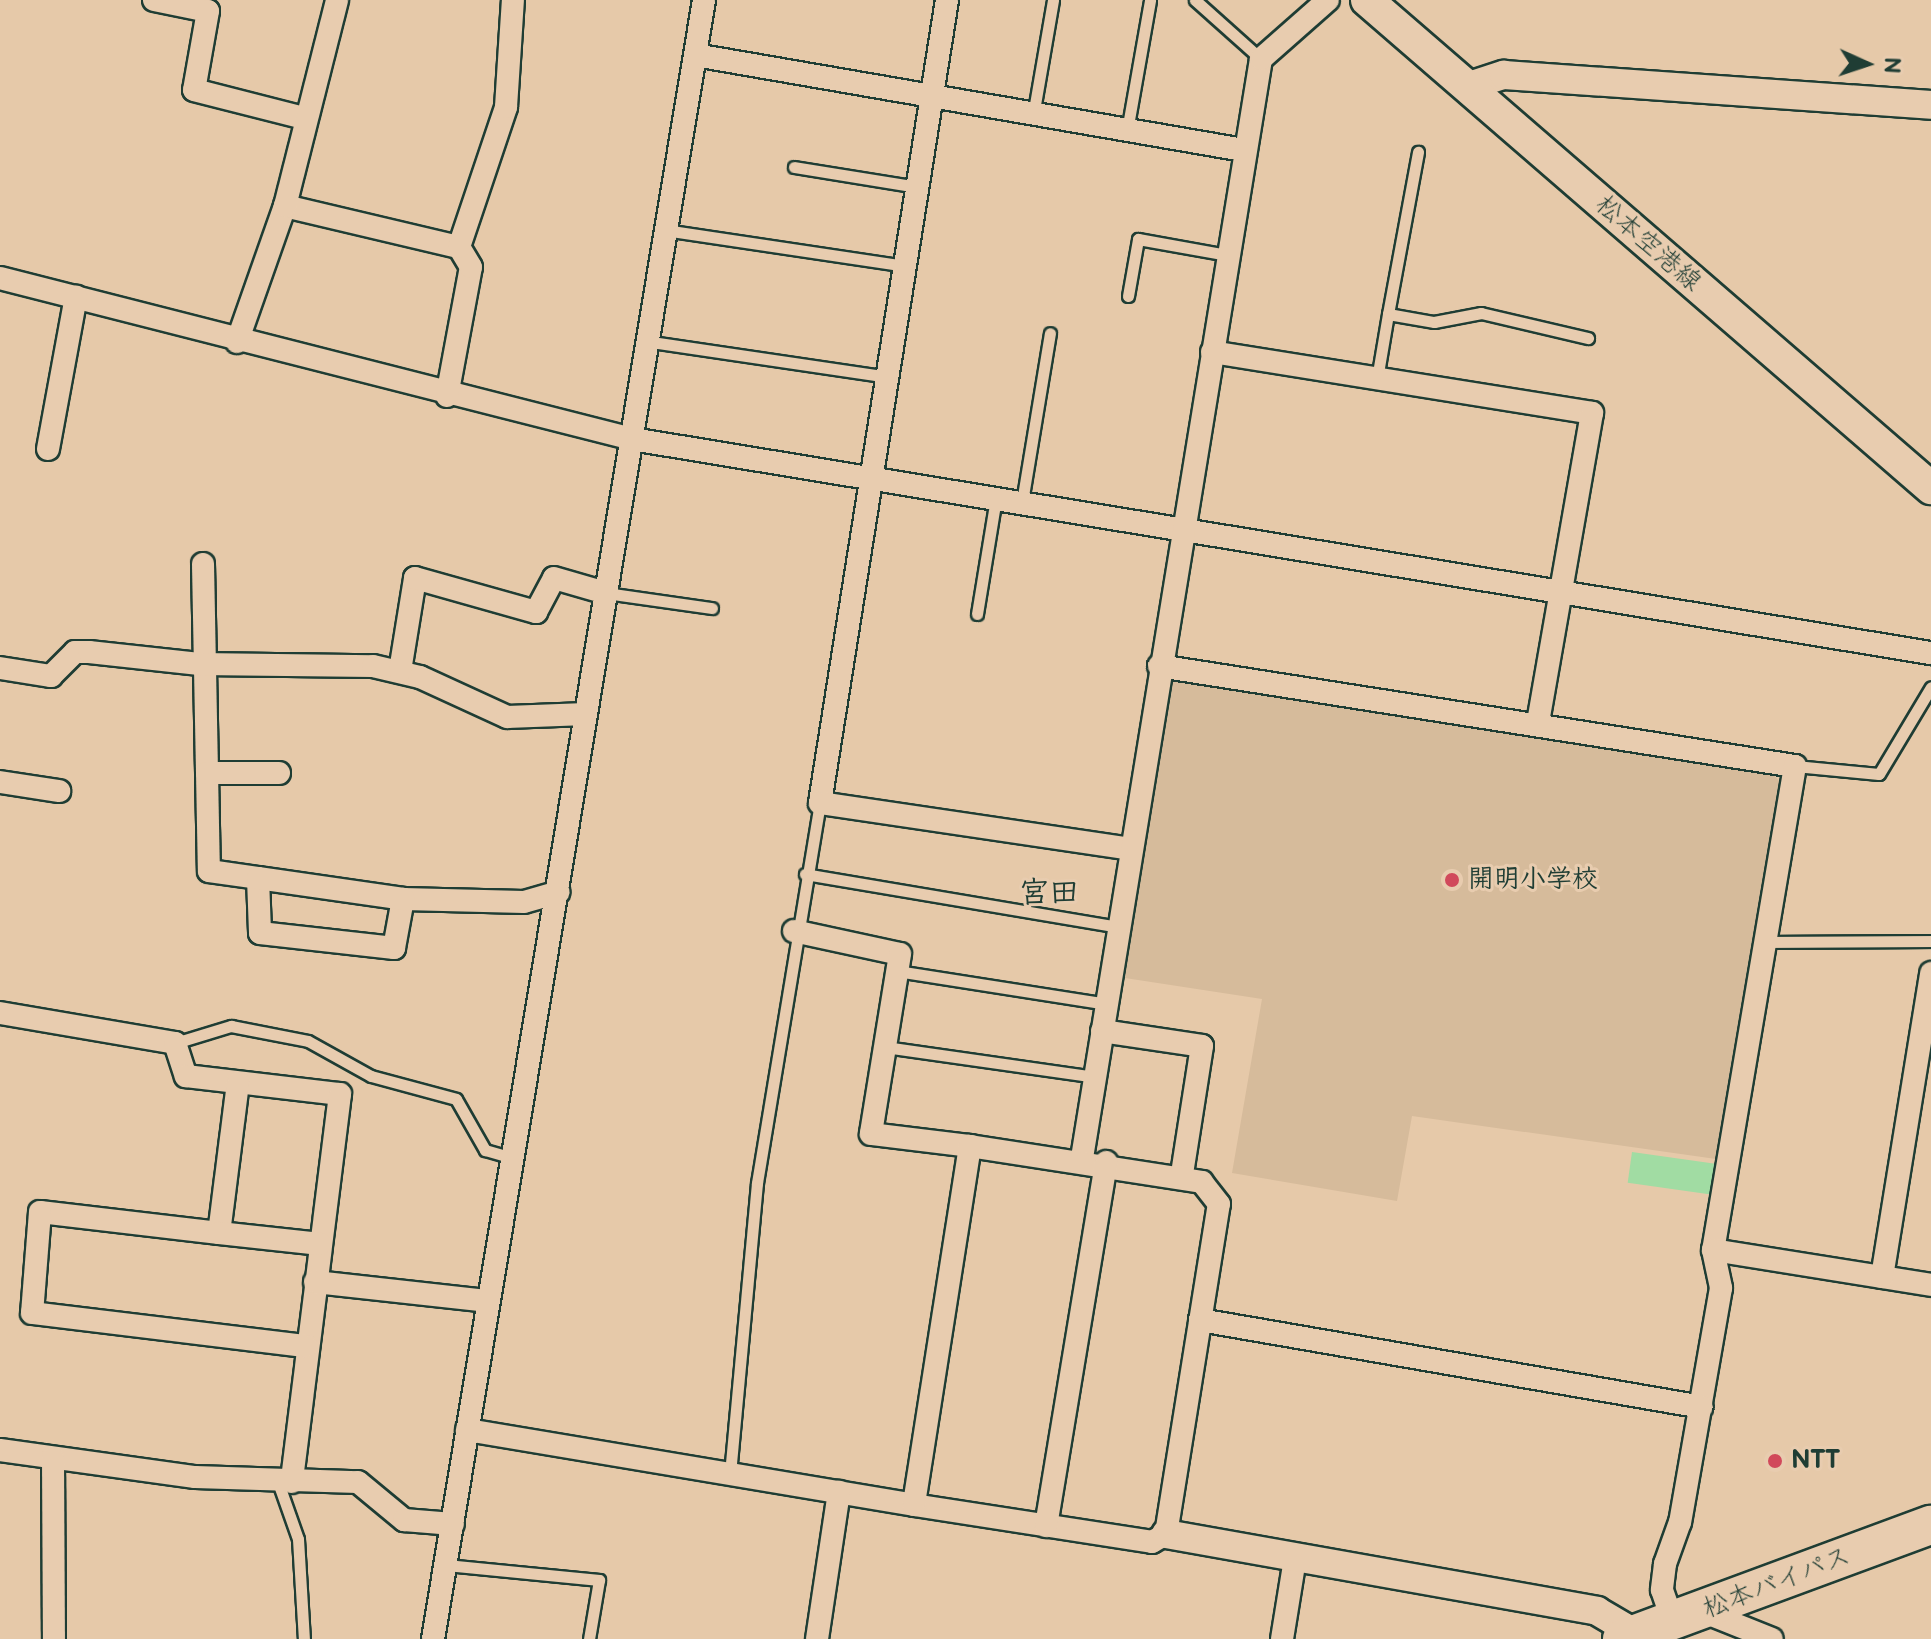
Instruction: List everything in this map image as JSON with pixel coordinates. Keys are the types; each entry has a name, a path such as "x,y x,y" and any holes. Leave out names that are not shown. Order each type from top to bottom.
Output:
{"highway":[{"name":"松本バイパス","path":"1629,1636 1931,1525"}],"main road":[{"name":"松本空港線","path":"1367,0 1931,488"}],"street":[{"path":"154,0 208,11 194,90 304,118"},
{"path":"237,342 285,206 304,118 337,0"},
{"path":"459,247 506,107 513,0"},
{"path":"433,1639 487,1301 559,892 645,341 704,0"},
{"path":"1082,1158 1180,531 1261,59 1328,0"},
{"path":"941,1 932,100 820,803 1132,849"},
{"path":"695,55 932,100 1243,150"},
{"path":"1466,87 1504,75 1931,105"},
{"path":"285,206 459,247 471,267 447,396"},
{"path":"0,278 447,396 632,439 1022,502 1180,531 1563,589 1931,653"},
{"path":"48,449 76,297"},
{"path":"1212,352 1592,413 1538,724"},
{"path":"203,564 199,664 207,773 209,871 403,899 524,902 559,892"},
{"path":"400,671 415,578 536,612 554,578 606,593"},
{"path":"0,668 51,676 75,652 89,652 199,664 400,671 507,717 586,714"},
{"path":"1159,666 1795,766 1713,1250 1721,1288 1702,1407 1665,1564 1662,1590 1688,1616 1772,1639"},
{"path":"207,773 279,773"},
{"path":"0,782 59,791"},
{"path":"258,878 260,933 394,948 403,899"},
{"path":"794,931 900,954 871,1134 1082,1158 1182,1173 1202,1182 1219,1204 1166,1534"},
{"path":"1882,1277 1931,973"},
{"path":"0,1013 175,1043 186,1076 340,1094 286,1483"},
{"path":"1102,1031 1202,1046 1182,1173"},
{"path":"219,1233 238,1083"},
{"path":"914,1505 970,1146"},
{"path":"1046,1526 1106,1162"},
{"path":"306,1346 32,1313 40,1212 320,1244"},
{"path":"1713,1250 1931,1285"},
{"path":"315,1282 487,1301"},
{"path":"1200,1320 1702,1407"},
{"path":"467,1430 1152,1542 1166,1534 1597,1611 1629,1636"},
{"path":"0,1450 286,1483 309,1476 358,1482 404,1520 453,1524"},
{"path":"53,1458 54,1639"},
{"path":"817,1639 839,1492"},
{"path":"1282,1639 1295,1559"}],"lane":[{"path":"1033,116 1053,0"},
{"path":"1127,131 1150,0"},
{"path":"1195,0 1261,59"},
{"path":"1377,379 1418,152"},
{"path":"794,167 918,187"},
{"path":"664,229 906,266"},
{"path":"1128,296 1138,239 1227,255"},
{"path":"1388,314 1434,322 1481,313 1588,338"},
{"path":"1022,502 1050,333"},
{"path":"645,341 888,378"},
{"path":"977,614 996,498"},
{"path":"606,593 712,608"},
{"path":"1795,766 1879,774 1931,687"},
{"path":"730,1474 757,1183 794,931 820,803"},
{"path":"805,874 1119,927"},
{"path":"1766,942 1931,941"},
{"path":"897,971 1107,1004"},
{"path":"175,1043 231,1026 308,1041 371,1076 456,1099 485,1150 513,1158"},
{"path":"885,1047 1095,1077"},
{"path":"286,1483 298,1539 304,1639"},
{"path":"446,1565 599,1580 589,1639"}],"shaded area":[{"name":"開明小学校","path":"1166,672 1765,765 1780,782 1716,1159 1412,1116 1397,1201 1232,1173 1262,999 1125,978"}],"green space":[{"path":"1632,1152 1715,1164 1711,1194 1628,1183"}],"place":[{"name":"開明小学校","path":"1452,880"},
{"name":"NTT","path":"1775,1461"}],"district":[{"name":"宮田","path":"1049,893"}]}
